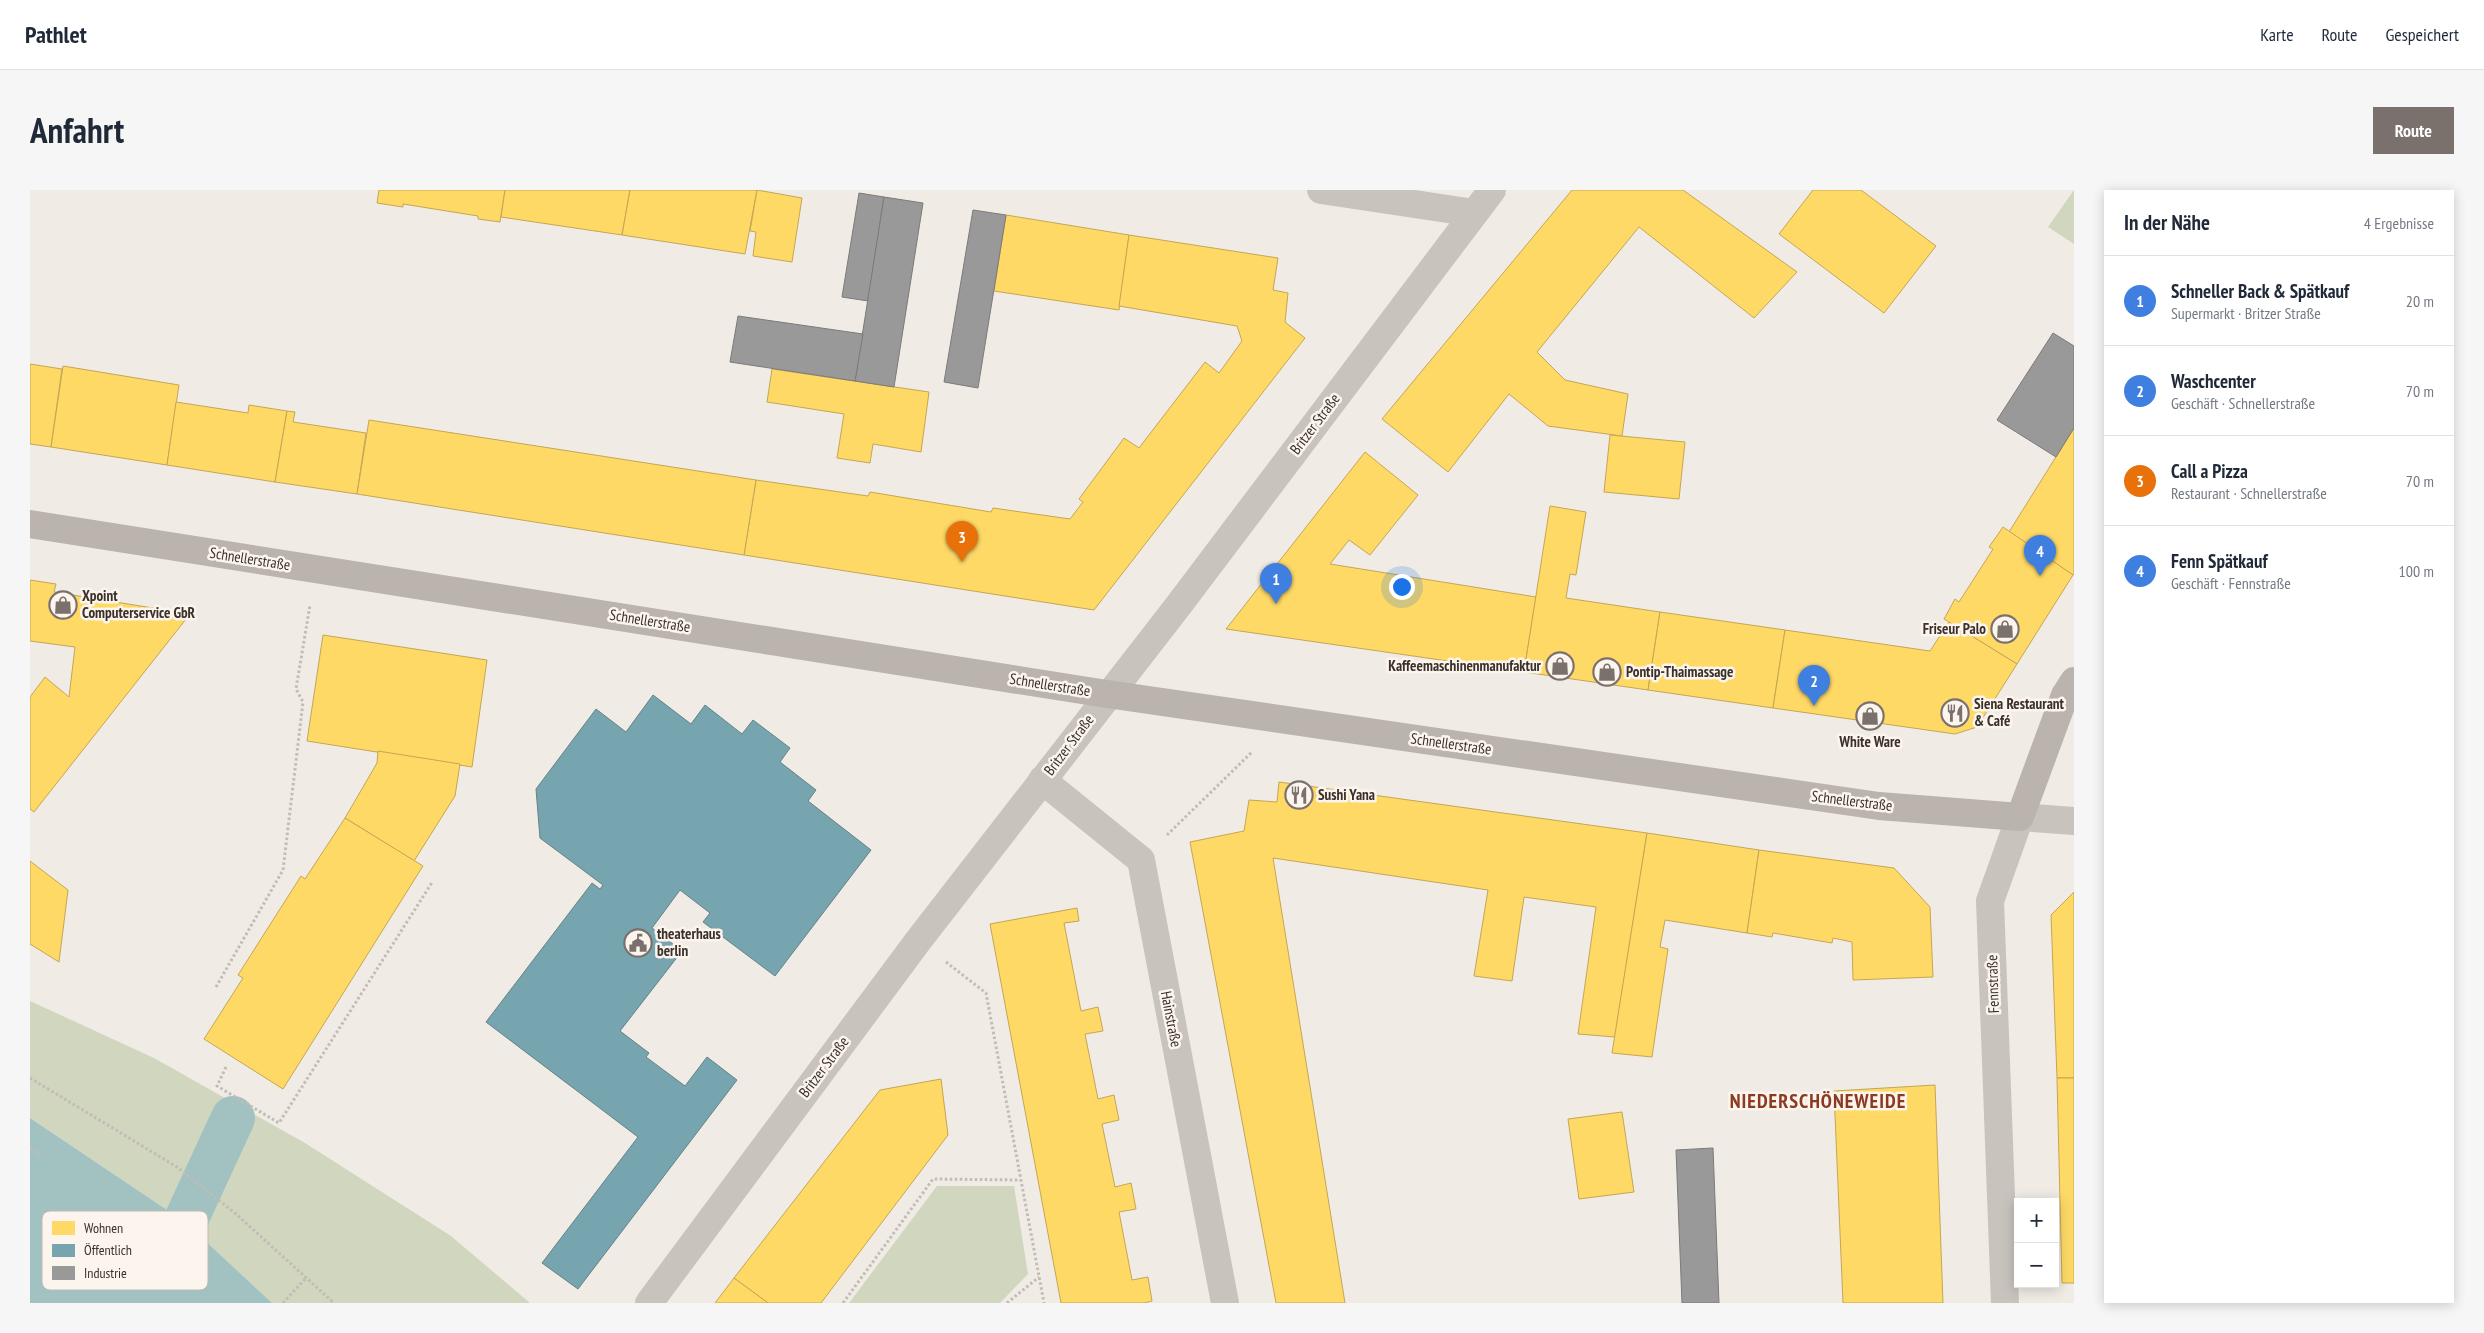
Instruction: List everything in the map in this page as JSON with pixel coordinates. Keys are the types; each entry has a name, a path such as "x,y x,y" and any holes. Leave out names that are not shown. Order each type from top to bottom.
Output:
{"main road":[{"name":"Schnellerstraße","path":"30,524 1107,694 1879,806 2020,817"},
{"name":"Fennstraße","path":"2020,817 2065,695 2074,681"}],"street":[{"path":"1321,190 1474,214"},
{"name":"Britzer Straße","path":"649,1303 918,941 1107,694 1178,606 1492,190"},
{"path":"1042,780 1141,860"},
{"name":"Schnellerstraße","path":"2020,817 2074,822"},
{"name":"Fennstraße","path":"2005,1303 1990,901 2020,817"},
{"name":"Hainstraße","path":"1141,860 1225,1303"}],"path":[{"path":"216,987 283,870 303,702 296,689 316,569"},
{"path":"1141,860 1286,720"},
{"path":"226,1067 216,1086 279,1123 433,881"},
{"path":"918,941 986,993 1044,1303"},
{"path":"30,1078 177,1167 236,1214 334,1303"},
{"path":"30,1148 42,1156"},
{"path":"843,1303 933,1180 1020,1180"},
{"path":"283,1303 306,1278"},
{"path":"1007,1303 1039,1278"}],"green space":[{"path":"2074,190 2074,244 2048,227"},
{"path":"30,1001 154,1058 305,1143 451,1236 530,1303 272,1303 208,1243 208,1211 169,1211 30,1118"},
{"path":"937,1186 1014,1186 1028,1274 1000,1303 849,1303"}],"water":[{"path":"30,1118 169,1211 42,1211 42,1290 208,1290 208,1243 272,1303 30,1303"}],"building: Wohnen":[{"path":"379,190 505,190 500,222 478,219 478,216 403,204 403,207 377,203"},
{"path":"505,190 630,190 622,235 501,217"},
{"path":"630,190 757,190 745,254 622,235"},
{"path":"757,190 802,198 792,262 753,256 756,232 750,231"},
{"path":"1572,190 1683,190 1797,272 1754,318 1639,227 1537,352 1565,380 1628,394 1622,436 1548,426 1509,394 1448,472 1382,419"},
{"path":"1813,190 1861,190 1936,246 1884,313 1779,234"},
{"path":"1006,215 1129,235 1119,310 994,291"},
{"path":"1129,235 1278,258 1273,290 1288,293 1285,322 1305,338 1094,610 744,555 756,480 868,496 870,492 991,512 993,508 1070,519 1083,502 1079,499 1124,438 1139,448 1205,362 1219,373 1242,341 1237,326 1119,306"},
{"path":"30,364 62,369 51,447 30,444"},
{"path":"63,366 179,385 167,465 51,447"},
{"path":"772,369 929,392 921,452 873,444 870,463 837,458 844,414 767,402"},
{"path":"176,402 248,413 249,405 287,411 275,482 167,465"},
{"path":"287,411 295,412 293,422 366,433 357,494 275,482"},
{"path":"369,420 756,480 744,555 357,494"},
{"path":"2074,428 2074,573 2073,575 2009,532"},
{"path":"1610,435 1685,442 1679,499 1604,492"},
{"path":"1365,452 1418,495 1370,555 1349,540 1330,564 1536,597 1524,672 1226,629"},
{"path":"1550,506 1586,512 1576,575 1570,574 1566,598 1660,612 1648,690 1524,672"},
{"path":"2003,527 2073,575 2017,664 1944,619 1955,599 1959,602 1993,549 1989,547"},
{"path":"30,580 56,584 54,592 190,614 34,812 30,809 30,697 45,677 69,697 75,647 30,641"},
{"path":"1660,612 1785,630 1773,708 1648,690"},
{"path":"1949,622 2017,664 1977,727 1955,734 1773,708 1785,630 1930,651"},
{"path":"323,635 487,660 472,767 307,741"},
{"path":"378,751 460,764 455,796 414,861 345,818 377,763"},
{"path":"1279,782 1647,833 1615,1037 1578,1034 1596,907 1524,897 1512,981 1474,976 1488,890 1273,858 1345,1303 1276,1303 1190,842 1244,831 1249,800 1277,802"},
{"path":"345,818 423,866 283,1089 204,1039 243,978 238,975 301,876 305,879"},
{"path":"1647,833 1759,850 1747,933 1665,920 1660,947 1668,949 1652,1057 1612,1053"},
{"path":"1759,850 1894,868 1930,907 1933,977 1853,980 1852,942 1833,938 1832,943 1773,933 1772,937 1747,933"},
{"path":"30,861 68,890 59,962 30,944"},
{"path":"2074,892 2074,1078 2057,1078 2051,915"},
{"path":"1077,908 1079,921 1064,923 1081,1011 1098,1007 1103,1031 1085,1034 1098,1099 1114,1095 1119,1120 1102,1124 1115,1187 1131,1183 1136,1209 1119,1212 1132,1280 1148,1277 1152,1301 1144,1303 1061,1303 990,924"},
{"path":"2057,1078 2074,1078 2074,1283 2062,1283"},
{"path":"941,1079 948,1135 821,1303 768,1303 734,1278 880,1090"},
{"path":"1935,1085 1943,1303 1843,1303 1834,1091"},
{"path":"1622,1112 1634,1192 1579,1199 1568,1119"},
{"path":"734,1278 768,1303 715,1303"}],"building: Öffentlich":[{"path":"653,695 691,724 705,705 742,734 753,720 790,748 780,762 816,790 808,801 871,850 775,976 703,922 710,913 680,890 652,928 682,951 620,1031 649,1053 646,1057 685,1086 707,1057 737,1080 578,1289 542,1263 638,1137 486,1022 592,883 600,889 603,885 540,838 536,789 596,709 626,732"}],"building: Industrie":[{"path":"859,193 884,197 868,301 842,297"},
{"path":"884,197 923,203 894,387 855,381"},
{"path":"973,210 1006,215 978,388 944,382"},
{"path":"738,316 863,334 855,381 730,362"},
{"path":"2053,333 2074,346 2074,428 2056,457 1997,420"},
{"path":"1713,1148 1719,1303 1682,1303 1676,1150"}],"waterway":[{"path":"190,1211 233,1118"}],"place":[{"name":"Call a Pizza","path":"962,562"},
{"name":"Fenn Spätkauf","path":"2040,576"},
{"name":"Schneller Back & Spätkauf","path":"1276,604"},
{"name":"Xpoint Computerservice GbR","path":"63,605"},
{"name":"Friseur Palo","path":"2005,629"},
{"name":"Kaffeemaschinenmanufaktur","path":"1560,666"},
{"name":"Pontip-Thaimassage","path":"1607,672"},
{"name":"Waschcenter","path":"1814,706"},
{"name":"Siena Restaurant & Café","path":"1955,713"},
{"name":"White Ware","path":"1870,716"},
{"name":"Sushi Yana","path":"1299,795"},
{"name":"theaterhaus berlin","path":"638,943"}],"district":[{"name":"NIEDERSCHÖNEWEIDE","path":"1818,1101"}]}
